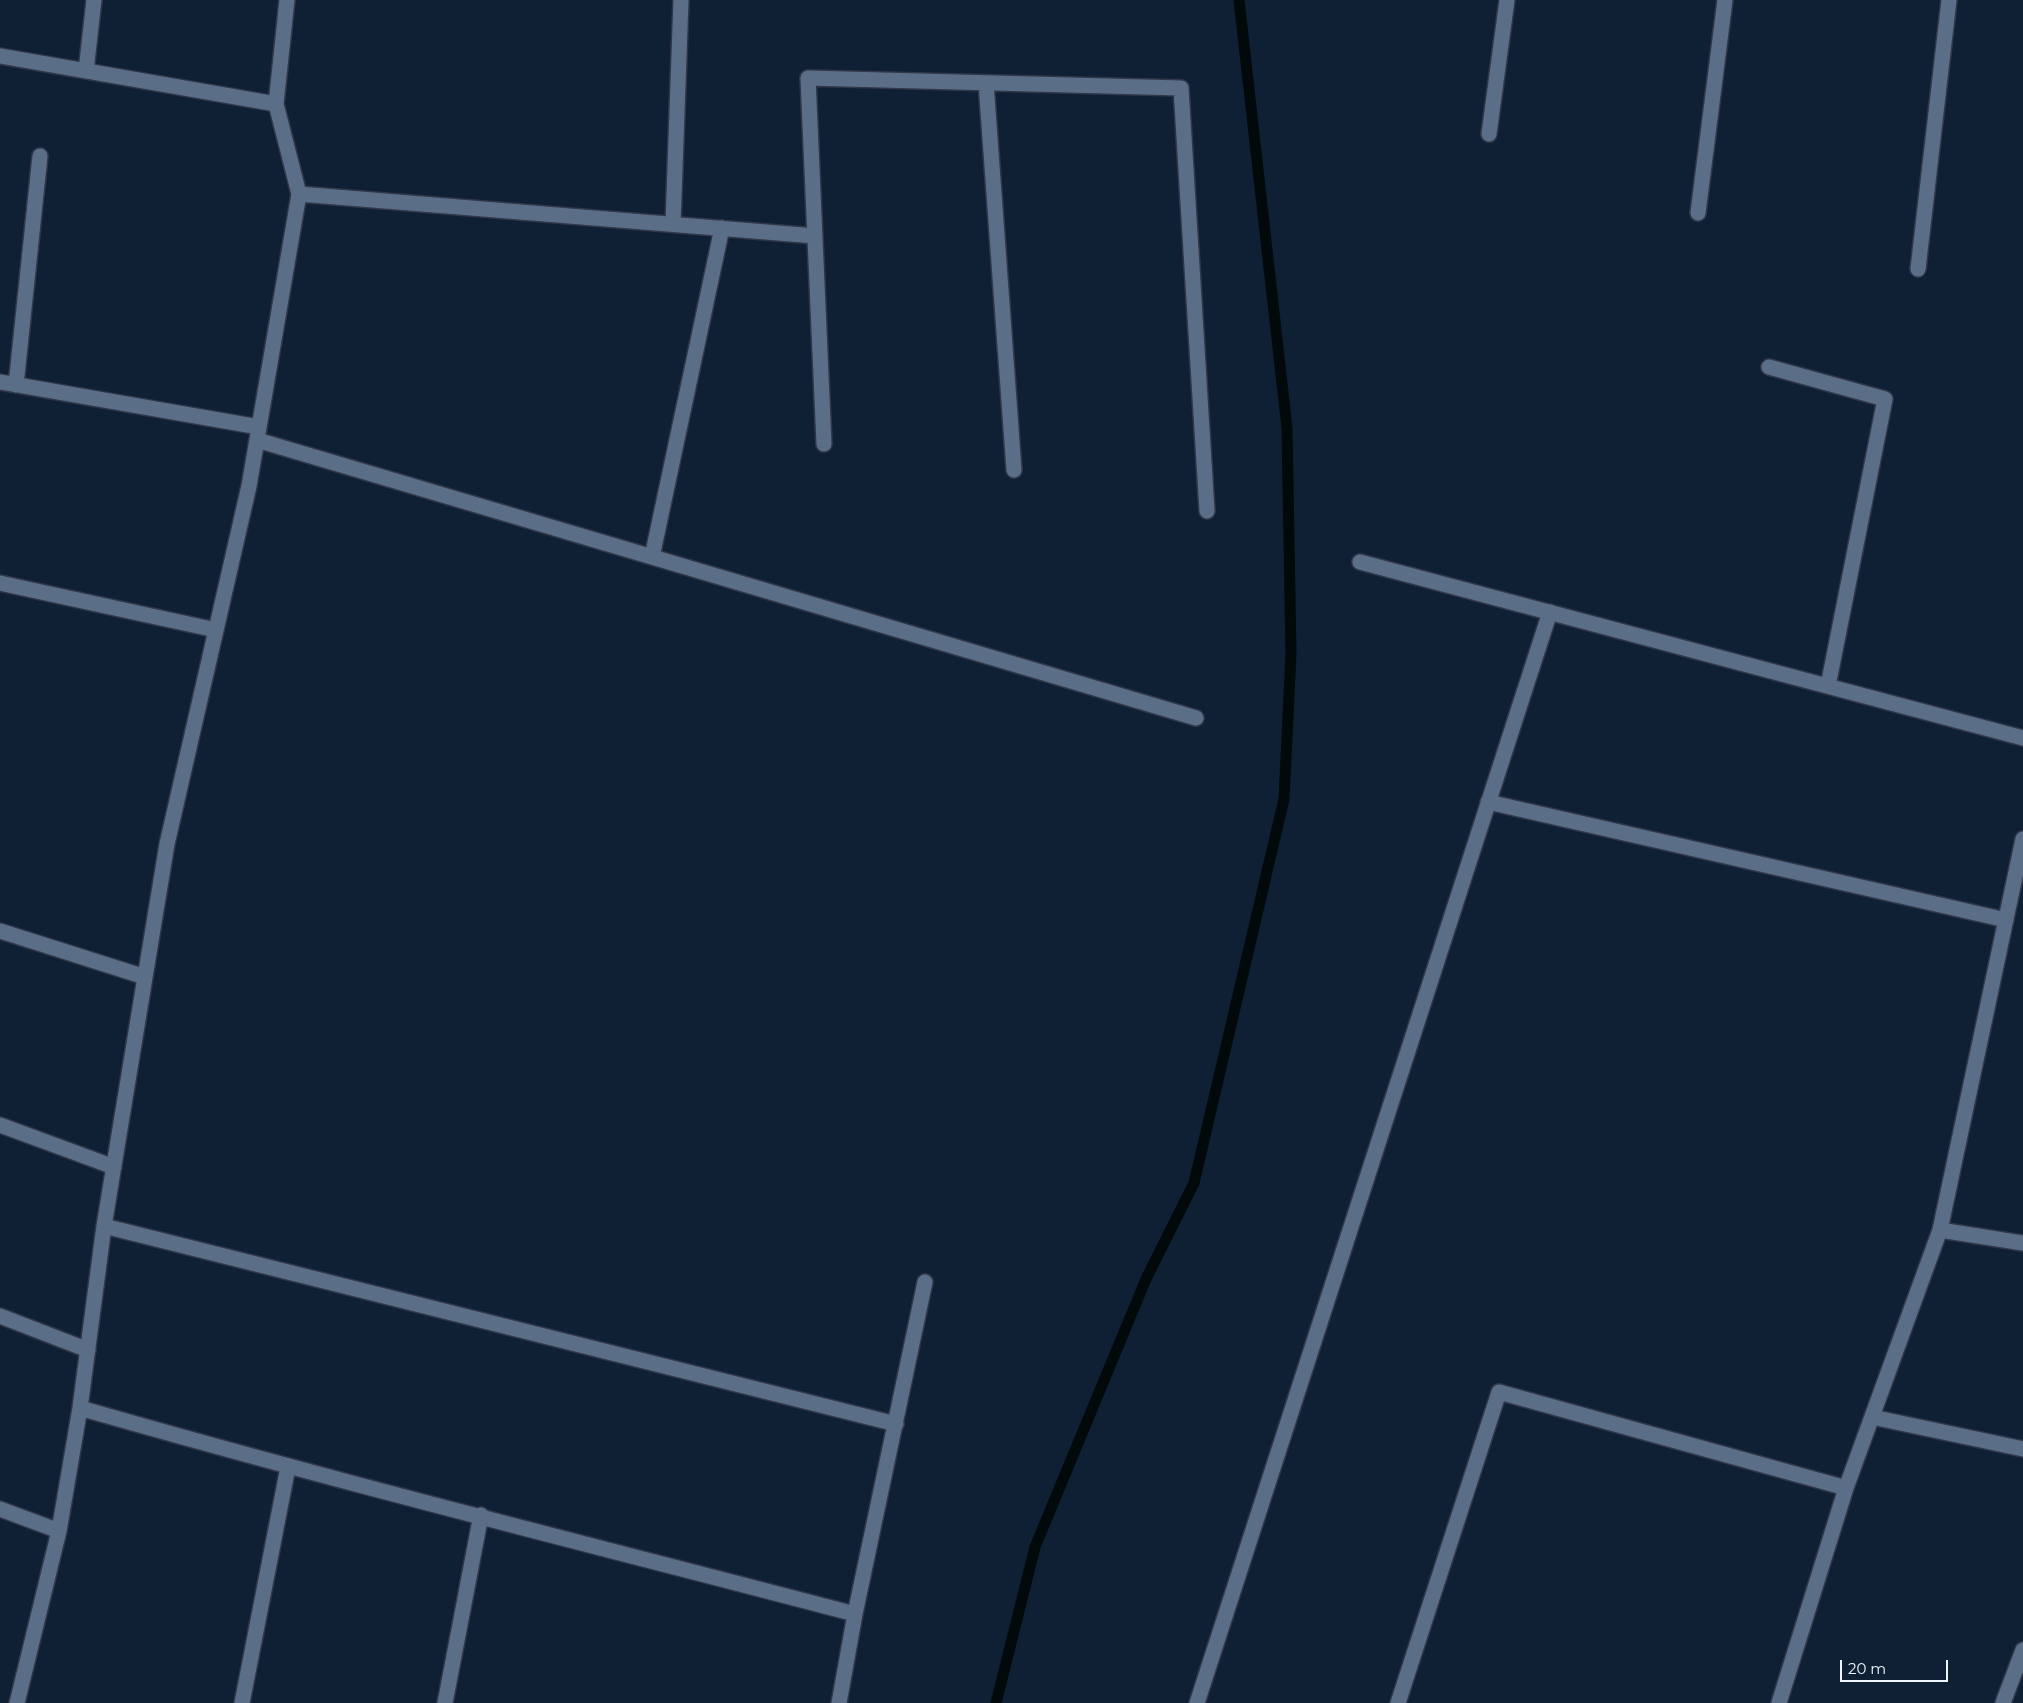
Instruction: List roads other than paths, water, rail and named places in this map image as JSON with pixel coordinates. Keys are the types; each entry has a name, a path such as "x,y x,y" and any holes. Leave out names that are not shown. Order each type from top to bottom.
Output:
{"street":[{"path":"86,71 94,0"},
{"path":"17,1703 59,1531 80,1408 104,1226 167,844 249,486 299,194 276,104 287,0"},
{"path":"672,224 681,0"},
{"path":"1489,134 1507,0"},
{"path":"1698,213 1725,0"},
{"path":"1918,269 1949,0"},
{"path":"0,56 276,104"},
{"path":"824,444 808,78 1181,88 1207,511"},
{"path":"986,83 1014,470"},
{"path":"16,385 40,156"},
{"path":"299,194 815,236"},
{"path":"652,557 722,228"},
{"path":"1769,367 1885,399 1828,686"},
{"path":"0,382 258,433 652,557 1196,718"},
{"path":"1360,562 2023,738"},
{"path":"0,583 216,630"},
{"path":"1197,1703 1550,612"},
{"path":"1488,802 2006,920"},
{"path":"1779,1703 1846,1488 1940,1230 2023,839"},
{"path":"0,931 145,977"},
{"path":"0,1125 114,1167"},
{"path":"104,1226 896,1424"},
{"path":"1940,1230 2023,1243"},
{"path":"839,1703 855,1614 925,1282"},
{"path":"0,1316 88,1350"},
{"path":"1398,1703 1499,1392 1846,1488"},
{"path":"80,1408 288,1467 481,1515 855,1614"},
{"path":"1872,1417 2023,1449"},
{"path":"242,1703 288,1467"},
{"path":"0,1509 59,1531"},
{"path":"444,1703 481,1515"},
{"path":"2003,1703 2023,1650"}],"waterway":[{"path":"996,1703 1035,1547 1146,1279 1194,1183 1284,799 1291,654 1287,428 1239,0"}]}
